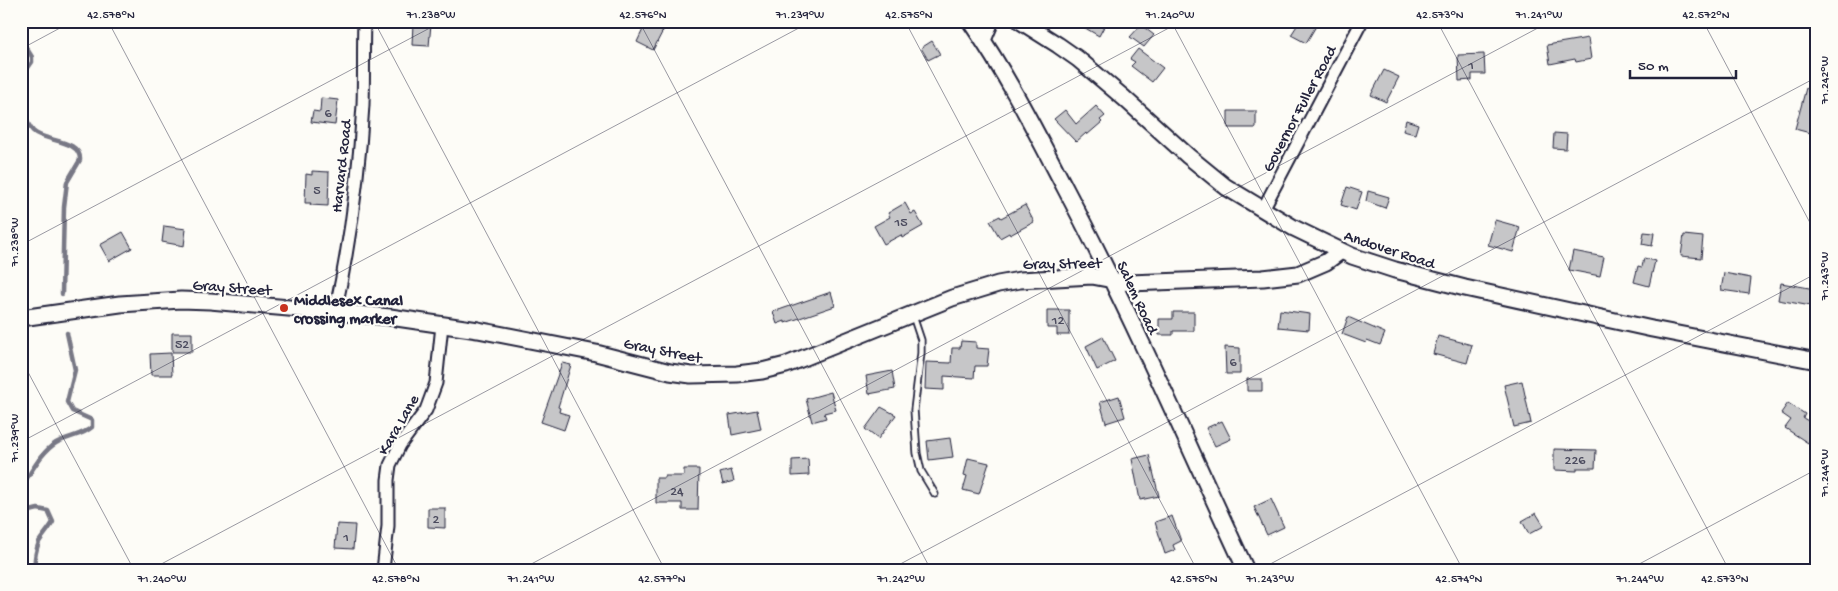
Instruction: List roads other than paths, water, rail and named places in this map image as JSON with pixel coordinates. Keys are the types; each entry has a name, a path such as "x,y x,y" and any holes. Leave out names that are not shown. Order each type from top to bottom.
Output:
{"main road":[{"name":"Salem Road","path":"970,21 983,40 1046,150 1112,280 1246,570"},
{"path":"983,40 991,21"},
{"name":"Andover Road","path":"1020,21 1038,29 1078,59 1226,187 1294,228 1341,251 1372,264 1465,288 1652,329 1816,359"},
{"name":"Gray Street","path":"21,318 120,304 181,300 240,303 442,325 513,336 596,353 670,372 714,376 762,371 786,365 975,290 1020,280 1092,276 1129,283 1263,278 1298,274 1326,262 1341,251"}],"street":[{"name":"Harvard Road","path":"335,312 348,246 359,148 363,102 364,21"},
{"name":"Governor Fuller Road","path":"1263,209 1362,21"},
{"name":"Kara Lane","path":"383,570 388,526 388,480 390,465 400,446 426,410 436,383 442,325"}],"lane":[{"path":"913,314 920,340 921,353 914,410 917,453 921,471 935,494"}],"waterway":[{"path":"21,92 25,72 32,62 32,57 22,41 22,33 28,21"},
{"path":"21,94 26,118 33,131 38,135 68,144 79,153 80,160 67,182 64,207 62,294"},
{"path":"21,487 41,457 51,447 92,427 92,420 72,411 67,402 75,370 67,333"},
{"path":"21,506 26,512 38,509 48,511 53,522 39,542 35,570"}],"place":[{"name":"Middlesex Canal crossing marker","path":"284,308"}]}
